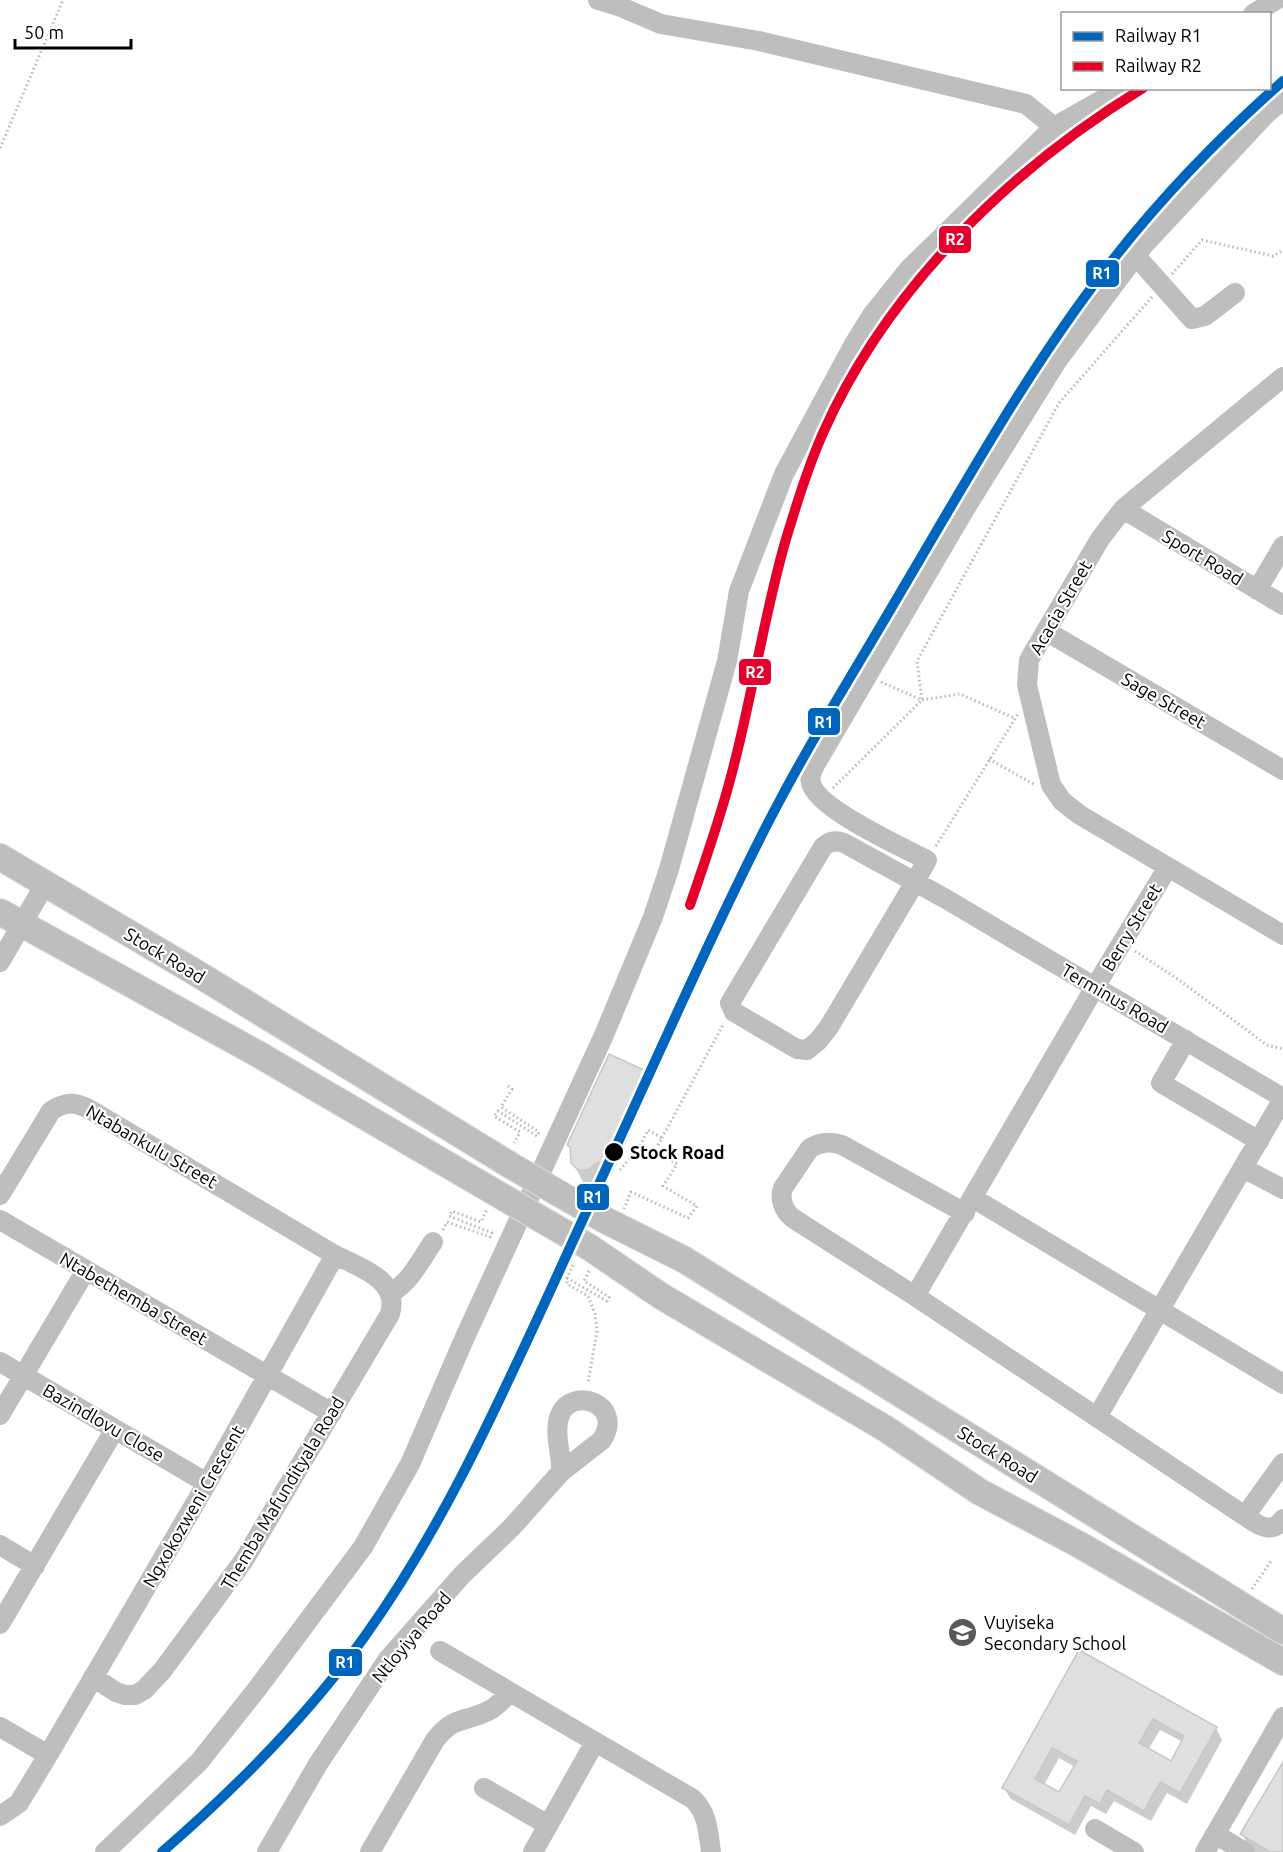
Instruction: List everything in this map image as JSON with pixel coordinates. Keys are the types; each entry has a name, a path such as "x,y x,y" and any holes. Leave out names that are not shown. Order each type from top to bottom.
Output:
{"main road":[{"name":"Stock Road","path":"0,857 613,1216 1283,1630"},
{"path":"10,918 258,1054 584,1260 661,1296 886,1429 980,1492 1078,1544 1283,1662"}],"street":[{"path":"598,0 661,24 759,40 1026,104 1054,127"},
{"path":"1256,12 1276,0"},
{"path":"105,1852 199,1762 264,1680 363,1547 410,1464 465,1337 604,1035 653,917 669,869 727,662 739,591 784,474 840,368 872,315 909,269 1054,127 1119,90"},
{"path":"915,882 844,843 832,841 826,844 730,1003 732,1010 797,1049 807,1050 819,1041 829,1028 915,882 927,860 834,809 811,784 811,773 965,509 1057,361 1136,256 1259,121 1283,100"},
{"path":"1136,256 1190,317 1196,319 1205,316 1235,293"},
{"name":"Acacia Street","path":"1283,377 1122,509 1100,538 1029,660 1027,685 1052,785 1062,801 1080,815 1283,935"},
{"name":"Sport Road","path":"1122,509 1283,605"},
{"path":"1257,590 1283,546"},
{"name":"Sage Street","path":"1046,631 1283,770"},
{"name":"Berry Street","path":"915,1296 1095,987 1168,867"},
{"name":"Terminus Road","path":"915,882 1283,1098"},
{"path":"0,962 10,918 45,884"},
{"path":"1186,1040 1161,1083 1259,1141"},
{"path":"1097,1417 1283,1098"},
{"name":"Ntabankulu Street","path":"0,1195 51,1111 62,1103 75,1102 335,1255"},
{"path":"1283,1384 1161,1310 969,1206 842,1145 832,1142 810,1148 783,1188 781,1196 789,1215 1264,1528 1275,1527 1283,1519"},
{"path":"1243,1168 1283,1189"},
{"name":"Ntabethemba Street","path":"0,1220 332,1413"},
{"path":"335,1255 370,1273 391,1293 403,1286 410,1278 438,1235"},
{"name":"Ngxokozweni Crescent","path":"0,1816 19,1803 48,1755 207,1483 335,1255"},
{"path":"0,1415 86,1270"},
{"name":"Themba Mafundityala Road","path":"93,1677 116,1692 135,1695 144,1690 162,1671 244,1560 390,1314 393,1303 391,1293"},
{"name":"Bazindlovu Close","path":"0,1362 207,1483"},
{"path":"0,1624 115,1429"},
{"path":"1245,1516 1283,1463"},
{"name":"Ntloyiya Road","path":"267,1852 318,1764 388,1659 462,1575 512,1527 561,1472"},
{"path":"0,1545 34,1566"},
{"path":"440,1651 693,1799 707,1819 711,1852"},
{"path":"370,1852 435,1740 444,1729 462,1718 489,1711 510,1692"},
{"path":"1205,1852 1283,1717"},
{"path":"0,1727 48,1755"},
{"path":"537,1851 548,1825 595,1742"},
{"path":"484,1788 548,1825"},
{"path":"1095,1829 1134,1852"},
{"path":"1215,1834 1245,1852"}],"path":[{"path":"0,148 63,0"},
{"path":"921,700 917,661 1059,403 1202,240 1273,256 1283,250"},
{"path":"868,676 921,700 960,694 1014,718 927,860"},
{"path":"817,793 832,789 921,700"},
{"path":"989,759 1062,801"},
{"path":"1122,942 1179,980 1267,1045 1283,1049"},
{"path":"613,1216 631,1192 688,1218 697,1206 663,1186 677,1164 655,1150 727,1018"},
{"path":"508,1086 512,1089 501,1107 539,1132 537,1136 498,1111 495,1116 520,1132 511,1156"},
{"path":"620,1170 640,1146 648,1130 662,1138"},
{"path":"438,1235 447,1221 490,1237 492,1233 449,1216 452,1211 481,1222 492,1200"},
{"path":"567,1278 607,1301 609,1297 584,1281 584,1260"},
{"path":"584,1260 567,1278 567,1284 588,1296 595,1314 597,1331 588,1383"},
{"path":"1249,1593 1271,1561"}],"building":[{"path":"609,1054 644,1070 601,1163 598,1162 587,1170 578,1170 571,1163 570,1147 567,1145"},
{"path":"1079,1650 1217,1727 1180,1793 1160,1782 1144,1811 1107,1790 1100,1804 1085,1796 1069,1825 1002,1788","holes":["1153,1719 1184,1736 1171,1761 1139,1743","1052,1748 1077,1761 1059,1792 1035,1779"]},
{"path":"1283,1762 1283,1852 1270,1852 1240,1834"}],"rail line":[{"name":"R1","path":"162,1852 244,1776 295,1723 343,1666 392,1596 441,1514 485,1430 730,899 780,800 825,720 995,433 1069,319 1116,256 1160,203 1232,128 1283,81"},
{"name":"R2","path":"690,905 730,780 786,539 823,433 850,380 881,330 917,282 957,237 1045,156 1093,120 1140,90"}],"place":[{"name":"Stock Road","path":"614,1152"},
{"name":"Vuyiseka Secondary School","path":"963,1632"}]}
